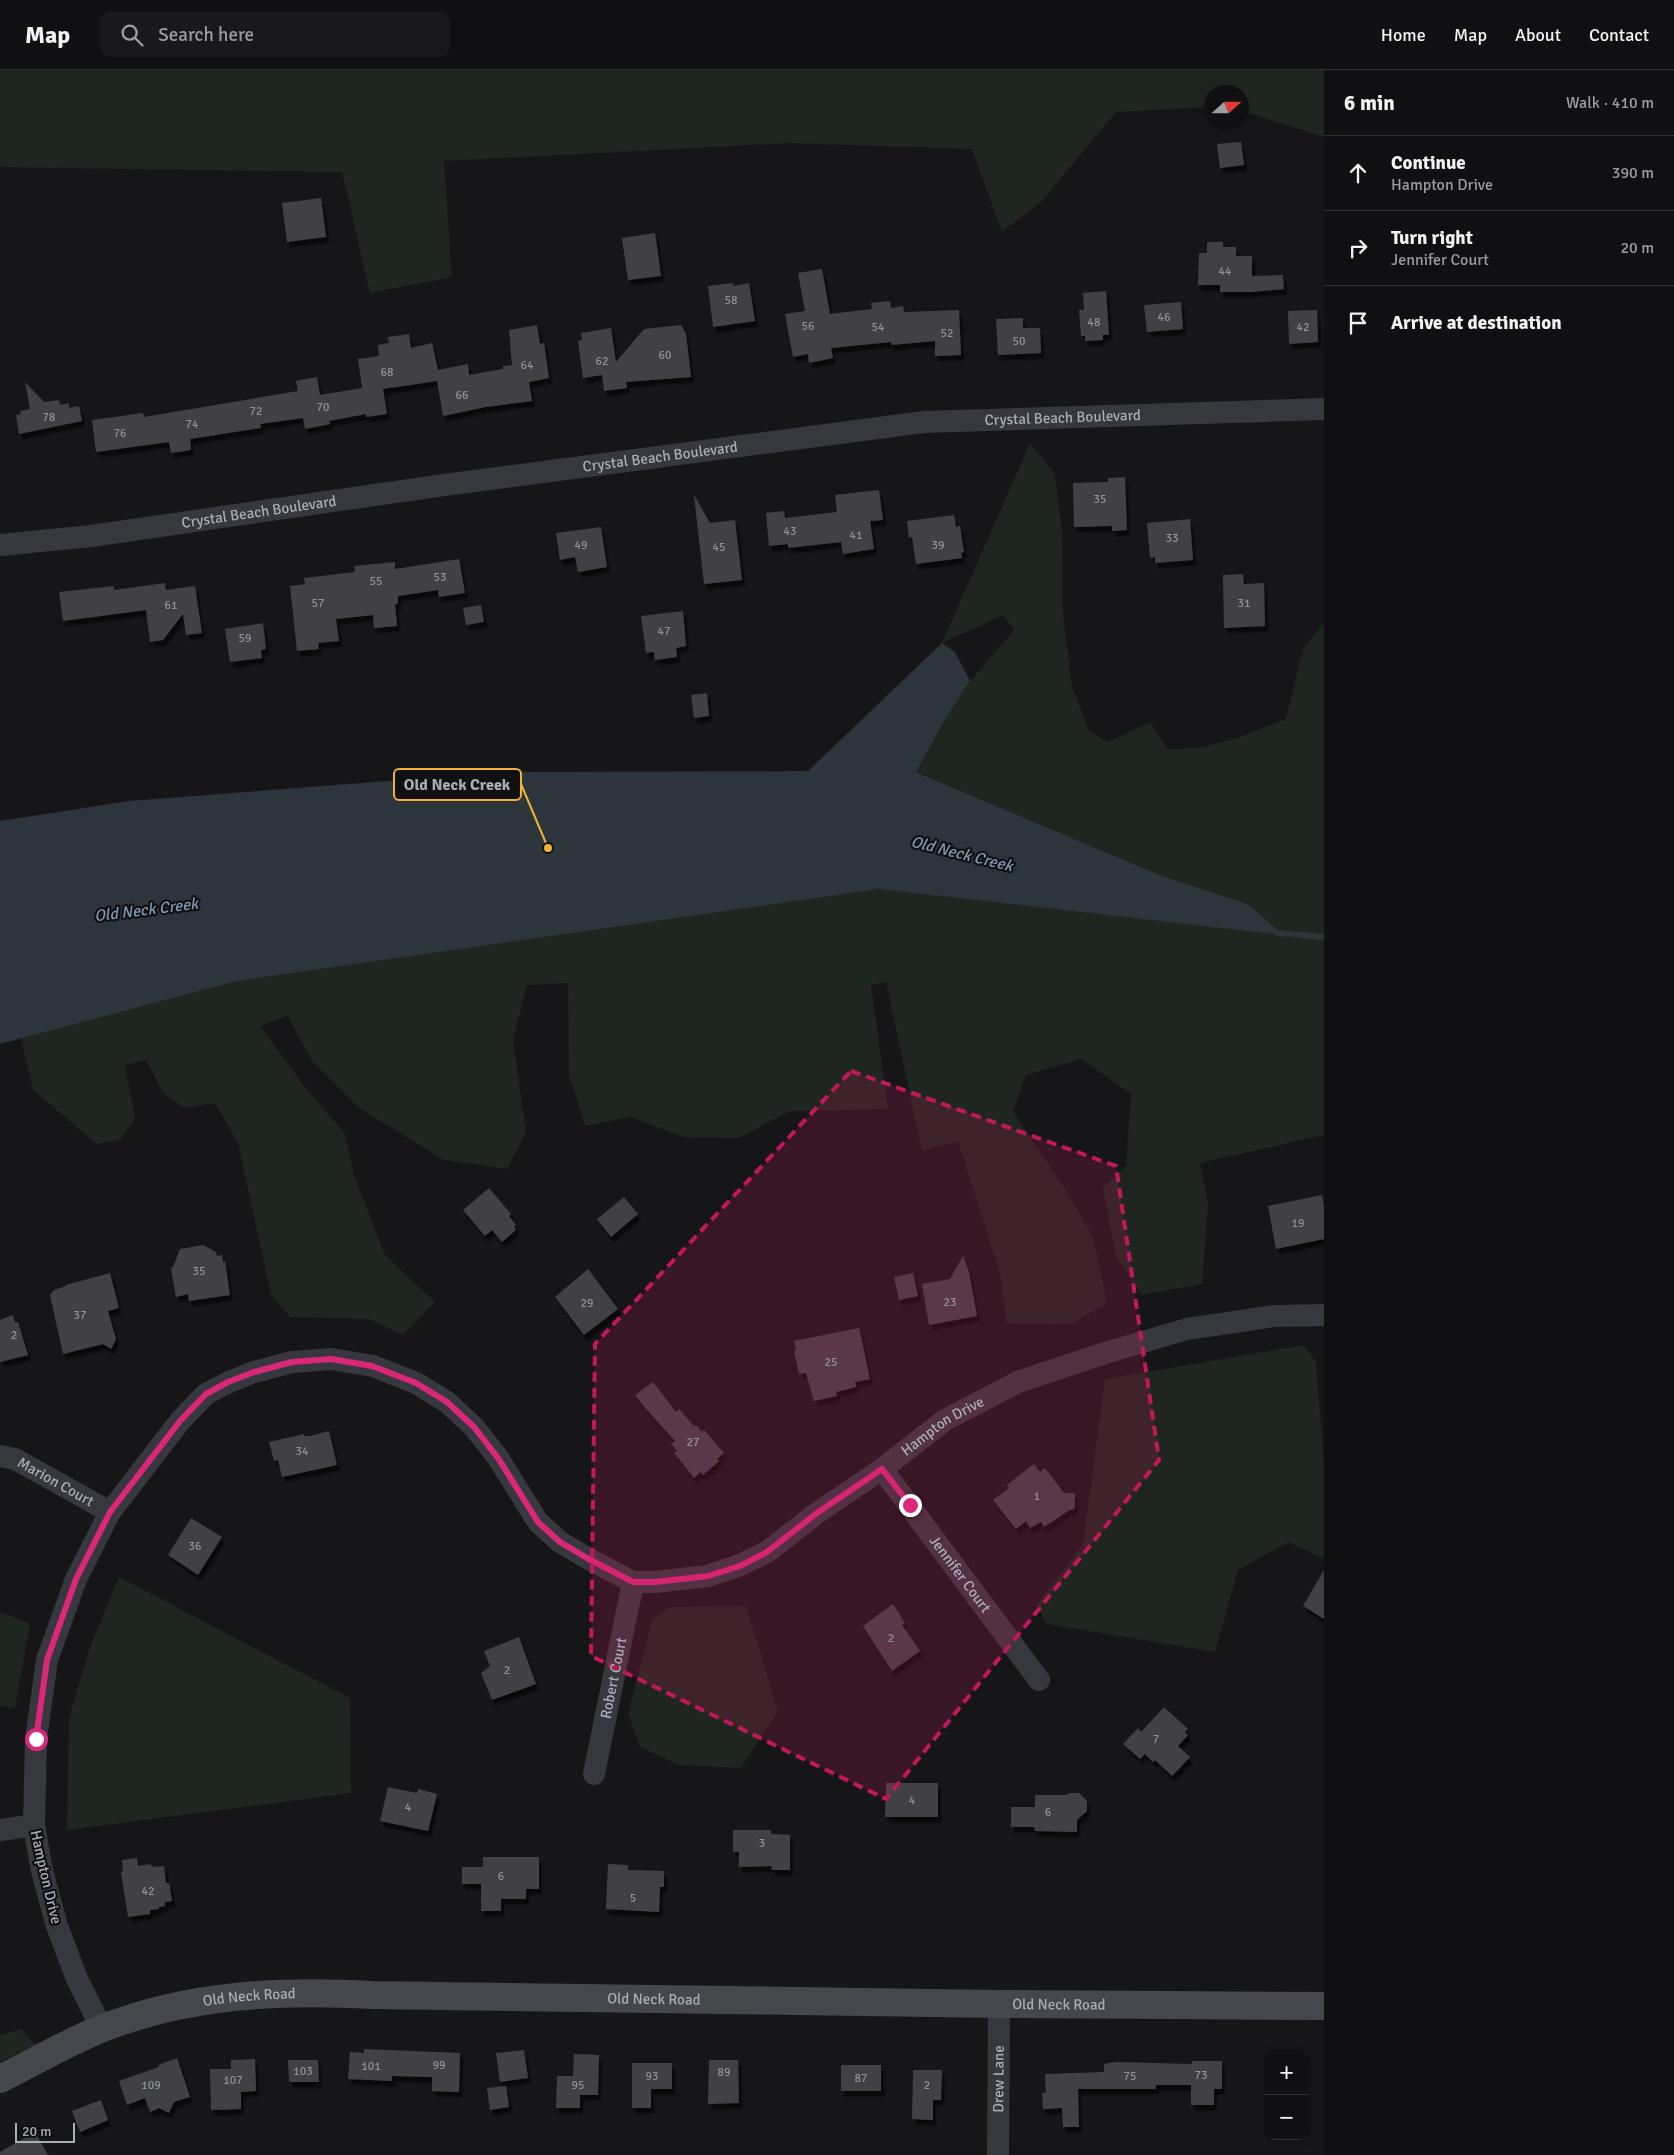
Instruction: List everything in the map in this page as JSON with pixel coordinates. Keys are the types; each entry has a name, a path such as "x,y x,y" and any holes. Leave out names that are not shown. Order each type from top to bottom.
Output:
{"street":[{"name":"Crystal Beach Boulevard","path":"0,545 91,536 444,485 924,422 1324,409"},
{"name":"Hampton Drive","path":"102,2029 77,1979 56,1926 42,1871 34,1825 36,1739 47,1660 76,1579 110,1512 180,1421 206,1394 228,1382 254,1372 292,1362 331,1359 372,1366 416,1383 447,1402 474,1427 498,1458 538,1522 567,1546 633,1582 655,1582 708,1576 740,1566 767,1552 817,1513 882,1469 945,1420 1018,1382 1105,1353 1187,1329 1275,1316 1324,1315"},
{"name":"Marion Court","path":"0,1456 15,1459 110,1512"},
{"name":"Jennifer Court","path":"882,1469 1039,1680"},
{"name":"Robert Court","path":"594,1774 633,1582"},
{"path":"0,1830 34,1825"},
{"name":"Old Neck Road","path":"0,2079 102,2029 169,2006 199,2001 282,1993 326,1992 373,1995 999,2004 1324,2006"},
{"name":"Drew Lane","path":"998,2155 999,2004"}],"highlighted area":[{"path":"851,1071 1116,1166 1159,1460 886,1799 591,1656 595,1344"}],"shaded area":[{"path":"0,70 1324,70 1324,137 1249,113 1249,85 1204,85 1204,107 1116,112 1042,201 1002,232 972,149 789,143 444,161 452,277 370,293 342,172 0,167"},
{"path":"1030,443 1055,474 1062,534 1063,614 1072,686 1089,731 1108,742 1150,722 1168,749 1199,748 1237,738 1286,719 1303,649 1324,623 1324,1135 1200,1163 1208,1203 1202,1284 1142,1295 1116,1257 1103,1188 1126,1166 1131,1094 1081,1059 1026,1075 1013,1111 1070,1197 1093,1237 1107,1303 1072,1324 1006,1323 1001,1277 958,1141 922,1151 886,982 871,985 888,1109 790,1111 739,1138 683,1137 631,1117 585,1126 569,1075 568,983 527,985 513,1039 526,1133 507,1169 444,1160 359,1108 312,1061 288,1016 260,1026 308,1091 344,1132 354,1175 385,1255 435,1302 403,1335 369,1319 290,1317 271,1295 238,1143 215,1103 185,1108 163,1093 146,1060 125,1065 135,1118 120,1140 97,1144 33,1090 21,1038 237,981 879,889 1283,934 1248,904 1162,876 915,771 970,681 1015,629 1002,616 942,643"},
{"path":"1304,1345 1316,1362 1324,1464 1324,1559 1289,1542 1238,1570 1215,1652 1047,1624 1036,1605 1083,1544 1105,1379"},
{"path":"119,1577 350,1698 351,1793 67,1830 69,1717 90,1647"},
{"path":"746,1606 778,1711 741,1768 680,1765 640,1747 628,1713 653,1618 671,1607"},
{"path":"0,1612 30,1623 15,1708 0,1706"},
{"path":"21,2029 35,2045 0,2062 0,2035"}],"water":[{"name":"Old Neck Creek","path":"942,643 955,652 970,681 944,721 916,772 1162,876 1248,904 1284,935 879,889 237,981 0,1044 0,821 129,801 504,772 808,771"}],"building":[{"path":"1241,142 1244,165 1220,168 1217,144"},
{"path":"321,198 326,237 287,242 282,203"},
{"path":"655,233 661,276 628,280 622,238"},
{"path":"1207,242 1223,242 1223,247 1236,247 1236,256 1252,256 1252,276 1283,275 1284,289 1220,292 1220,285 1198,285 1199,253 1207,253"},
{"path":"822,269 830,314 872,309 871,303 890,301 891,308 903,306 904,312 959,310 961,355 935,356 935,341 891,345 891,342 831,348 833,358 809,363 808,354 793,357 785,314 805,311 798,273"},
{"path":"733,283 733,286 749,283 755,321 713,327 708,286"},
{"path":"1106,291 1109,335 1103,335 1103,340 1085,341 1085,336 1081,336 1079,310 1084,310 1083,293"},
{"path":"1181,302 1183,329 1147,332 1144,305"},
{"path":"1317,310 1318,342 1289,344 1288,311"},
{"path":"1023,318 1023,328 1040,328 1041,353 998,355 996,319"},
{"path":"537,325 540,344 544,343 549,378 529,382 532,401 486,407 443,416 437,381 383,389 387,414 366,417 366,414 329,421 330,424 305,429 303,418 260,424 261,428 190,439 191,450 171,453 169,442 96,452 92,420 143,413 144,417 298,391 296,381 317,377 320,395 362,388 358,359 379,356 378,345 389,343 388,337 409,334 411,348 432,343 438,370 468,364 469,375 503,369 503,366 512,365 509,330"},
{"path":"681,325 686,334 691,377 626,382 627,388 604,391 602,375 583,378 578,341 582,340 581,333 611,328 616,362 644,329"},
{"path":"25,382 44,402 59,400 60,405 69,403 69,408 79,406 82,421 19,434 16,415 21,414 20,411 30,409"},
{"path":"1125,477 1127,530 1112,531 1112,526 1074,527 1073,483 1108,482 1108,478"},
{"path":"879,490 883,520 870,521 874,549 843,554 841,542 788,548 788,544 769,546 766,513 784,511 785,518 837,512 835,495"},
{"path":"694,495 710,523 735,520 742,580 704,584"},
{"path":"954,515 956,527 960,526 964,552 961,553 962,558 916,564 912,537 909,538 907,521"},
{"path":"1190,519 1193,560 1155,563 1155,557 1150,558 1147,523"},
{"path":"601,527 607,567 578,572 575,557 560,560 556,533"},
{"path":"459,559 465,593 439,597 438,590 398,596 398,604 395,604 397,626 374,628 373,615 336,619 339,641 318,643 319,649 297,651 290,586 305,584 304,578 355,572 354,566 395,562 395,569"},
{"path":"1243,574 1244,584 1264,583 1265,626 1224,628 1223,575"},
{"path":"165,583 166,590 195,586 202,633 186,635 183,614 163,640 150,642 146,610 63,621 59,592 114,586 114,590"},
{"path":"481,605 484,622 466,625 463,608"},
{"path":"683,611 686,646 676,648 677,657 655,660 654,652 646,653 641,616"},
{"path":"263,623 266,649 261,650 262,658 230,662 225,629"},
{"path":"707,693 709,716 694,718 691,695"},
{"path":"489,1188 511,1214 509,1216 516,1225 514,1227 516,1230 502,1242 492,1230 485,1236 463,1210"},
{"path":"1322,1195 1324,1239 1276,1249 1268,1206"},
{"path":"624,1197 638,1214 611,1237 597,1219"},
{"path":"203,1245 216,1252 217,1256 222,1255 223,1262 225,1261 230,1295 189,1301 188,1294 176,1297 171,1268 180,1249"},
{"path":"963,1256 969,1272 977,1316 929,1325 922,1284 950,1279"},
{"path":"588,1269 618,1309 584,1335 555,1297"},
{"path":"110,1273 119,1308 108,1311 116,1339 111,1349 103,1344 63,1354 50,1295 54,1290 66,1285"},
{"path":"913,1273 918,1296 899,1300 894,1277"},
{"path":"13,1315 15,1322 18,1322 28,1355 0,1362 0,1320"},
{"path":"859,1328 870,1379 855,1382 856,1387 836,1392 837,1396 814,1401 806,1373 799,1374 794,1341"},
{"path":"653,1382 676,1412 679,1409 694,1426 696,1425 702,1432 704,1430 724,1453 717,1459 719,1461 703,1475 701,1472 694,1478 674,1453 677,1451 671,1444 675,1441 635,1395"},
{"path":"329,1431 337,1465 282,1477 278,1460 274,1461 269,1442 304,1434 304,1436 310,1436"},
{"path":"1034,1464 1040,1472 1045,1468 1064,1493 1075,1493 1075,1508 1044,1527 1041,1522 1030,1528 1026,1521 1016,1529 993,1500 1009,1488 1007,1485"},
{"path":"191,1518 222,1537 198,1575 168,1555"},
{"path":"1324,1570 1324,1619 1303,1606"},
{"path":"893,1604 905,1623 902,1625 920,1651 892,1671 863,1626"},
{"path":"519,1637 536,1684 492,1700 481,1673 490,1666 484,1651"},
{"path":"1164,1707 1188,1729 1185,1732 1188,1735 1178,1746 1190,1757 1172,1776 1155,1760 1153,1762 1145,1754 1140,1759 1123,1744 1138,1728 1141,1732"},
{"path":"886,1783 938,1783 938,1817 885,1817"},
{"path":"388,1787 417,1793 418,1789 437,1794 428,1831 380,1821"},
{"path":"1069,1793 1079,1793 1087,1801 1087,1811 1077,1820 1077,1832 1035,1831 1034,1827 1011,1827 1011,1807 1035,1807 1035,1795 1066,1795"},
{"path":"733,1830 771,1830 771,1834 790,1835 790,1870 772,1870 771,1866 739,1867 739,1852 733,1852"},
{"path":"483,1857 539,1857 539,1889 526,1889 526,1899 501,1899 501,1911 481,1911 481,1884 462,1884 462,1867 483,1867"},
{"path":"137,1858 138,1866 151,1864 152,1867 164,1866 166,1883 169,1883 172,1901 165,1902 165,1906 159,1907 159,1909 150,1910 150,1914 128,1917 121,1872 123,1871 122,1860"},
{"path":"608,1864 628,1865 628,1870 664,1871 664,1887 660,1887 659,1912 606,1909"},
{"path":"364,2049 460,2053 459,2092 432,2091 432,2077 392,2076 392,2081 348,2079 350,2052 364,2053"},
{"path":"524,2050 528,2078 500,2082 496,2053"},
{"path":"574,2054 599,2055 598,2095 580,2095 580,2108 556,2108 557,2076 573,2076"},
{"path":"177,2058 190,2097 174,2102 169,2113 159,2108 150,2112 145,2098 127,2105 119,2081 159,2067 158,2065"},
{"path":"255,2059 256,2091 241,2092 241,2109 211,2110 210,2069 231,2069 231,2060"},
{"path":"288,2060 318,2060 319,2082 289,2082"},
{"path":"709,2060 738,2060 739,2103 708,2104"},
{"path":"1192,2061 1222,2061 1222,2089 1214,2089 1214,2105 1191,2105 1191,2085 1156,2085 1156,2089 1078,2089 1079,2127 1063,2127 1062,2108 1043,2109 1042,2093 1046,2093 1045,2074 1104,2072 1104,2064 1115,2062 1192,2064"},
{"path":"632,2063 672,2063 672,2089 651,2089 651,2108 632,2108"},
{"path":"841,2065 881,2065 881,2091 841,2091"},
{"path":"913,2070 942,2070 941,2100 933,2100 933,2120 912,2119"},
{"path":"506,2086 509,2107 490,2110 487,2088"},
{"path":"101,2100 108,2120 80,2132 72,2111"},
{"path":"35,2132 48,2155 0,2155 0,2152"}],"waterway":[{"name":"Old Neck Creek","path":"1278,933 1324,937"}],"place":[{"name":"Old Neck Creek","path":"548,848"}],"route":[{"path":"36,1739 47,1660 76,1579 110,1512 180,1421 206,1394 228,1382 254,1372 292,1362 331,1359 372,1366 416,1383 447,1402 474,1427 498,1458 538,1522 560,1542 633,1582 655,1582 708,1576 740,1566 767,1552 817,1513 882,1469 910,1505"}]}
